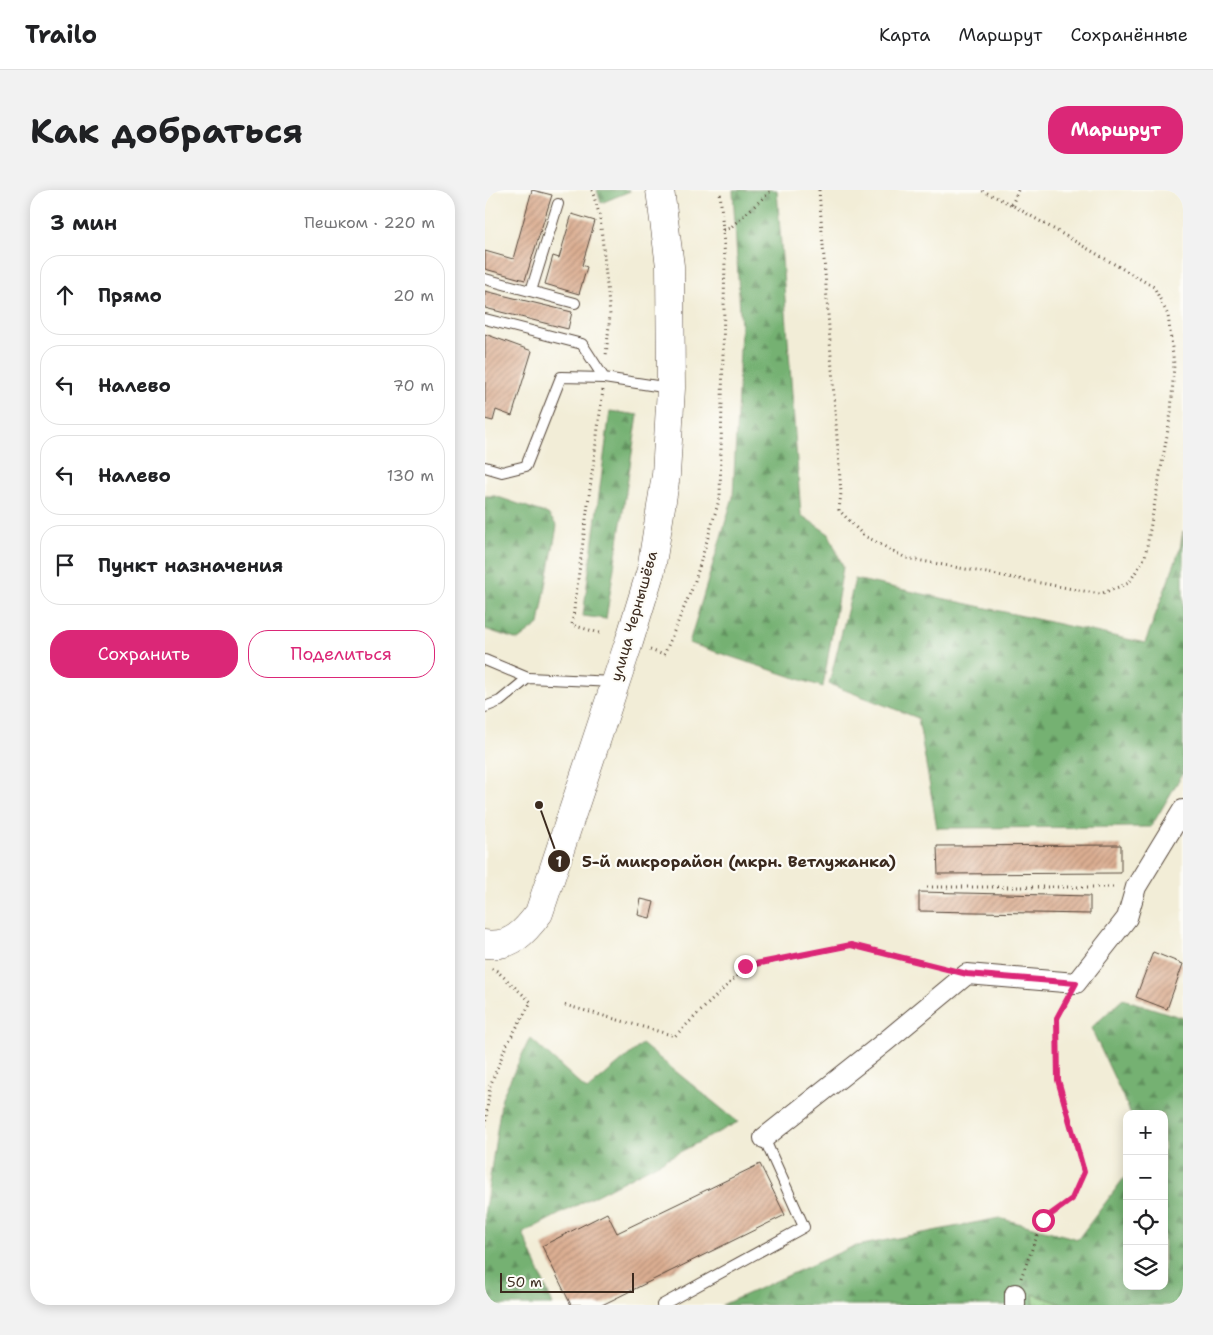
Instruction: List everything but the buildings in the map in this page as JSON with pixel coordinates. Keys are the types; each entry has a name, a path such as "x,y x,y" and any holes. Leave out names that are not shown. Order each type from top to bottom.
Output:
{"street":[{"name":"улица Чернышёва","path":"488,951 513,940 526,930 539,913 651,570 666,475 671,388 670,266 660,190"},
{"path":"763,1138 885,1042 967,974 1076,983 1127,918 1136,887 1183,810"}],"lane":[{"path":"531,291 557,204"},
{"path":"485,279 575,303"},
{"path":"485,319 581,344 604,378"},
{"path":"485,467 502,472 526,466 561,377 604,378 671,388"},
{"path":"485,660 528,678 615,682"},
{"path":"485,707 500,701 528,678"},
{"path":"663,1305 804,1226 763,1138"}],"path":[{"path":"592,190 601,217 610,315 604,378 572,625 603,634"},
{"path":"650,650 664,655 694,584 720,497 725,259 720,190"},
{"path":"723,230 730,228 771,190"},
{"path":"819,190 841,493 839,510 863,535 906,558 1100,594 1129,583 1145,557 1171,413 1174,364 1168,315 1154,287 1012,205 981,190"},
{"path":"1012,205 1018,190"},
{"path":"927,887 1136,887"},
{"path":"565,1005 675,1036 745,966 851,945 967,974"},
{"path":"485,1126 490,1086 506,1046 531,1002 497,971 488,951"},
{"path":"1015,1300 1043,1220 1072,1199 1084,1172 1058,1080 1057,1018 1076,983"}],"green space":[{"path":"597,190 630,190 630,191 601,203"},
{"path":"733,190 777,190 801,515 829,534 843,567 823,687 689,643 733,497 741,329"},
{"path":"610,411 638,415 606,619 583,616"},
{"path":"485,496 495,496 548,514 557,526 539,624 518,640 485,629"},
{"path":"1183,531 1183,773 1151,827 937,828 918,718 829,684 855,579 1145,643 1180,549"},
{"path":"1123,999 1183,1018 1183,1305 1065,1305 1033,1294 1034,1305 722,1305 852,1247 999,1218 1078,1239 1123,1179 1123,1290 1168,1290 1168,1110 1129,1110 1091,1028"},
{"path":"530,1038 587,1090 642,1044 738,1122 523,1233 553,1305 492,1305 485,1302 485,1210 502,1097"},
{"path":"1033,1293 1065,1305 1034,1305"}],"place":[{"name":"5-й микрорайон (мкрн. Ветлужанка)","path":"539,805"}],"route":[{"path":"745,966 851,945 967,974 1076,983 1057,1018 1058,1080 1084,1172 1072,1199 1043,1220"}]}
